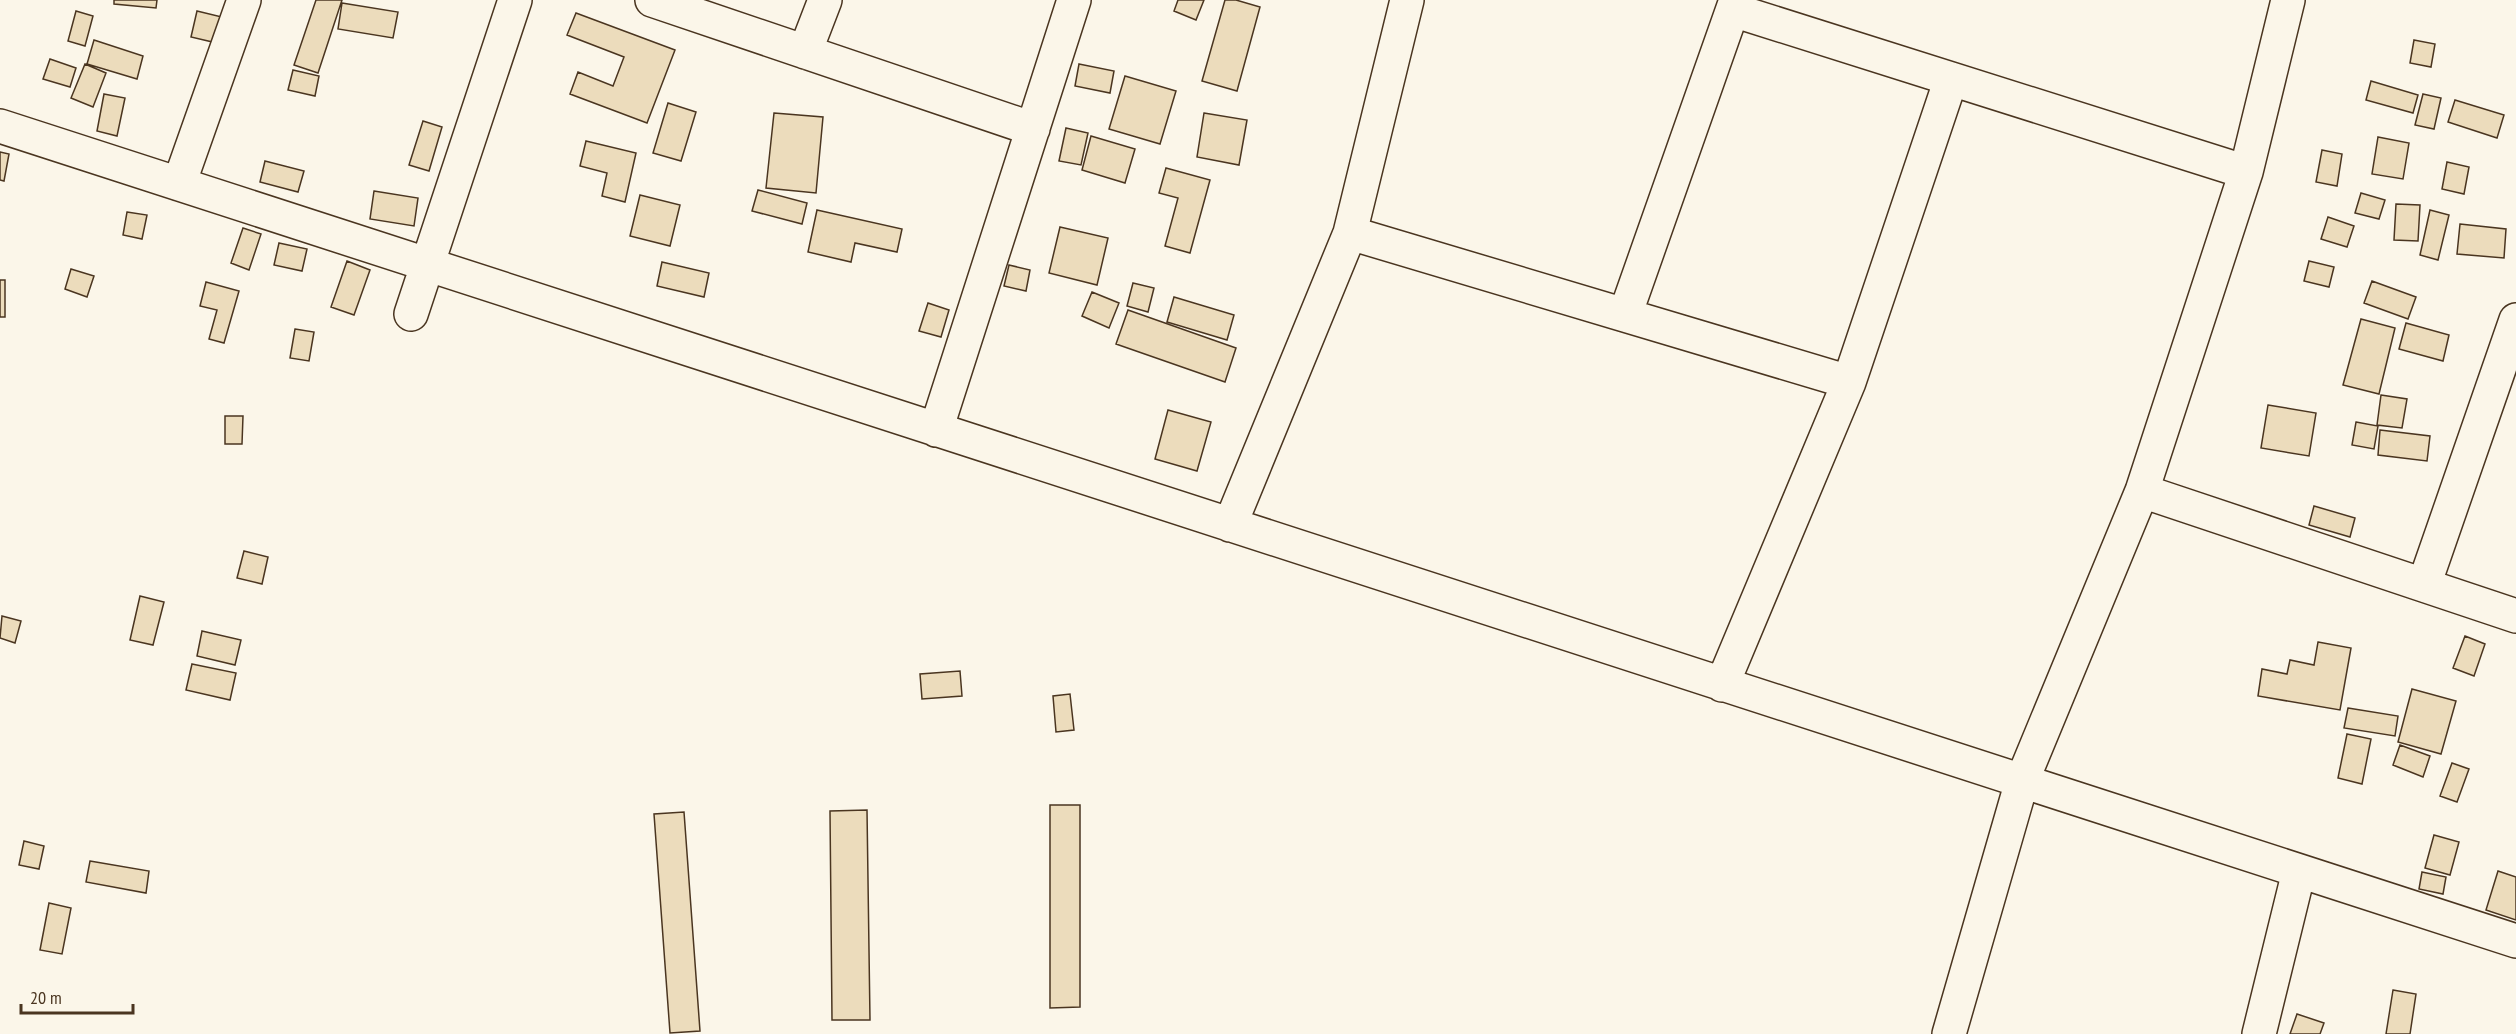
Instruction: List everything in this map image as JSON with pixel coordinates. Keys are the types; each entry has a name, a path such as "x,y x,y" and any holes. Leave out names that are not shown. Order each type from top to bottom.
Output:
{"street":[{"path":"179,184 244,0"},
{"path":"411,314 515,0"},
{"path":"652,0 1033,129"},
{"path":"805,52 825,0"},
{"path":"936,430 1074,0"},
{"path":"1230,525 1350,233 1407,0"},
{"path":"1949,1034 2022,781 2142,491 2246,172 2288,0"},
{"path":"1625,315 1734,5 1951,79 2246,172"},
{"path":"1722,685 1849,382 1951,79"},
{"path":"0,126 2516,941"},
{"path":"1350,233 1849,382"},
{"path":"2424,585 2516,320"},
{"path":"2142,491 2516,616"},
{"path":"2259,1034 2299,871"}],"building":[{"path":"114,0 157,0 156,8 114,4"},
{"path":"316,0 342,0 318,73 294,65"},
{"path":"1178,0 1204,0 1196,20 1174,11"},
{"path":"1225,0 1236,0 1260,7 1237,91 1202,81"},
{"path":"342,3 398,12 393,38 338,29"},
{"path":"76,11 93,16 85,46 68,41"},
{"path":"197,11 226,18 221,44 191,37"},
{"path":"576,13 675,50 647,123 570,94 578,72 613,86 624,57 567,35"},
{"path":"94,40 143,56 137,79 87,64"},
{"path":"2414,40 2435,44 2431,67 2410,63"},
{"path":"50,59 76,68 70,87 43,79"},
{"path":"85,64 106,73 93,107 71,98"},
{"path":"1079,64 1114,71 1110,93 1075,86"},
{"path":"293,70 319,76 315,96 288,90"},
{"path":"1125,76 1176,91 1160,144 1109,129"},
{"path":"2371,81 2418,95 2413,113 2366,100"},
{"path":"104,94 125,98 117,136 97,131"},
{"path":"2423,94 2441,98 2434,129 2415,125"},
{"path":"2455,100 2504,115 2497,138 2448,122"},
{"path":"668,103 696,112 681,161 653,153"},
{"path":"774,113 823,117 816,193 766,188"},
{"path":"1204,113 1247,120 1239,165 1197,157"},
{"path":"423,121 442,127 429,171 409,165"},
{"path":"1066,128 1088,133 1081,165 1059,161"},
{"path":"1091,136 1135,149 1125,183 1082,170"},
{"path":"2378,137 2409,143 2403,179 2372,174"},
{"path":"586,141 636,153 625,202 602,196 607,173 580,166"},
{"path":"2322,150 2342,154 2337,186 2316,182"},
{"path":"0,152 9,154 4,181 0,180"},
{"path":"265,161 304,171 298,192 260,182"},
{"path":"2447,162 2469,167 2464,194 2442,189"},
{"path":"1166,168 1210,180 1190,253 1165,246 1178,198 1159,193"},
{"path":"758,190 807,203 802,224 752,211"},
{"path":"374,191 418,198 414,226 370,219"},
{"path":"2361,193 2385,200 2379,219 2355,213"},
{"path":"640,195 680,205 670,246 630,236"},
{"path":"2396,204 2420,205 2418,241 2394,240"},
{"path":"817,210 902,229 897,252 855,243 851,262 808,252"},
{"path":"2430,210 2449,215 2438,260 2420,255"},
{"path":"127,212 147,215 142,239 123,235"},
{"path":"2328,217 2354,226 2347,247 2321,239"},
{"path":"2460,224 2506,229 2504,258 2457,254"},
{"path":"1060,227 1108,238 1097,285 1049,273"},
{"path":"243,228 261,234 249,270 231,263"},
{"path":"279,243 307,249 302,271 274,265"},
{"path":"347,261 370,270 354,315 331,307"},
{"path":"2309,261 2334,267 2329,287 2304,281"},
{"path":"662,262 709,273 704,297 657,286"},
{"path":"1009,265 1030,270 1026,291 1004,286"},
{"path":"71,269 94,276 87,297 65,289"},
{"path":"0,280 5,280 5,317 0,317"},
{"path":"2372,281 2416,297 2408,319 2364,303"},
{"path":"206,282 239,291 224,343 209,339 217,310 200,306"},
{"path":"1133,283 1154,288 1148,312 1127,306"},
{"path":"1092,292 1119,303 1109,328 1082,316"},
{"path":"1174,297 1234,315 1227,340 1167,322"},
{"path":"928,303 949,310 941,337 919,331"},
{"path":"1128,310 1236,348 1225,382 1116,344"},
{"path":"2361,319 2395,328 2379,394 2343,385"},
{"path":"2406,323 2449,335 2443,361 2399,349"},
{"path":"295,329 314,332 309,361 290,358"},
{"path":"2381,395 2407,399 2402,428 2377,425"},
{"path":"2268,405 2316,413 2309,456 2261,448"},
{"path":"1168,410 1211,422 1197,471 1155,459"},
{"path":"225,416 243,416 242,444 225,444"},
{"path":"2356,422 2378,426 2374,449 2352,445"},
{"path":"2380,430 2430,436 2427,461 2378,455"},
{"path":"2314,506 2355,518 2350,537 2309,525"},
{"path":"244,551 268,557 262,584 237,578"},
{"path":"140,596 164,602 153,645 130,640"},
{"path":"2,616 21,621 15,643 0,638"},
{"path":"202,631 241,640 235,665 197,656"},
{"path":"2465,636 2485,644 2474,676 2453,668"},
{"path":"2318,642 2351,648 2340,710 2258,696 2262,669 2287,674 2290,660 2314,665"},
{"path":"192,664 236,673 230,700 186,690"},
{"path":"960,671 962,696 922,699 920,674"},
{"path":"2412,689 2456,701 2441,754 2398,742"},
{"path":"1070,694 1074,730 1056,732 1053,696"},
{"path":"2348,708 2398,716 2395,736 2344,728"},
{"path":"2347,734 2371,739 2362,784 2338,778"},
{"path":"2400,745 2430,756 2423,777 2393,765"},
{"path":"2452,763 2469,769 2457,802 2440,796"},
{"path":"1050,805 1080,805 1080,1007 1050,1008"},
{"path":"867,810 870,1020 832,1020 830,811"},
{"path":"684,812 700,1031 670,1033 654,814"},
{"path":"2434,835 2459,842 2450,875 2425,868"},
{"path":"24,841 44,846 39,869 19,865"},
{"path":"90,861 149,871 146,893 86,882"},
{"path":"2498,871 2516,877 2516,920 2486,910"},
{"path":"2422,872 2446,877 2443,894 2419,889"},
{"path":"49,903 71,908 62,954 40,950"},
{"path":"2393,990 2416,994 2410,1034 2386,1034"},
{"path":"2297,1014 2324,1023 2320,1034 2290,1034"}]}
